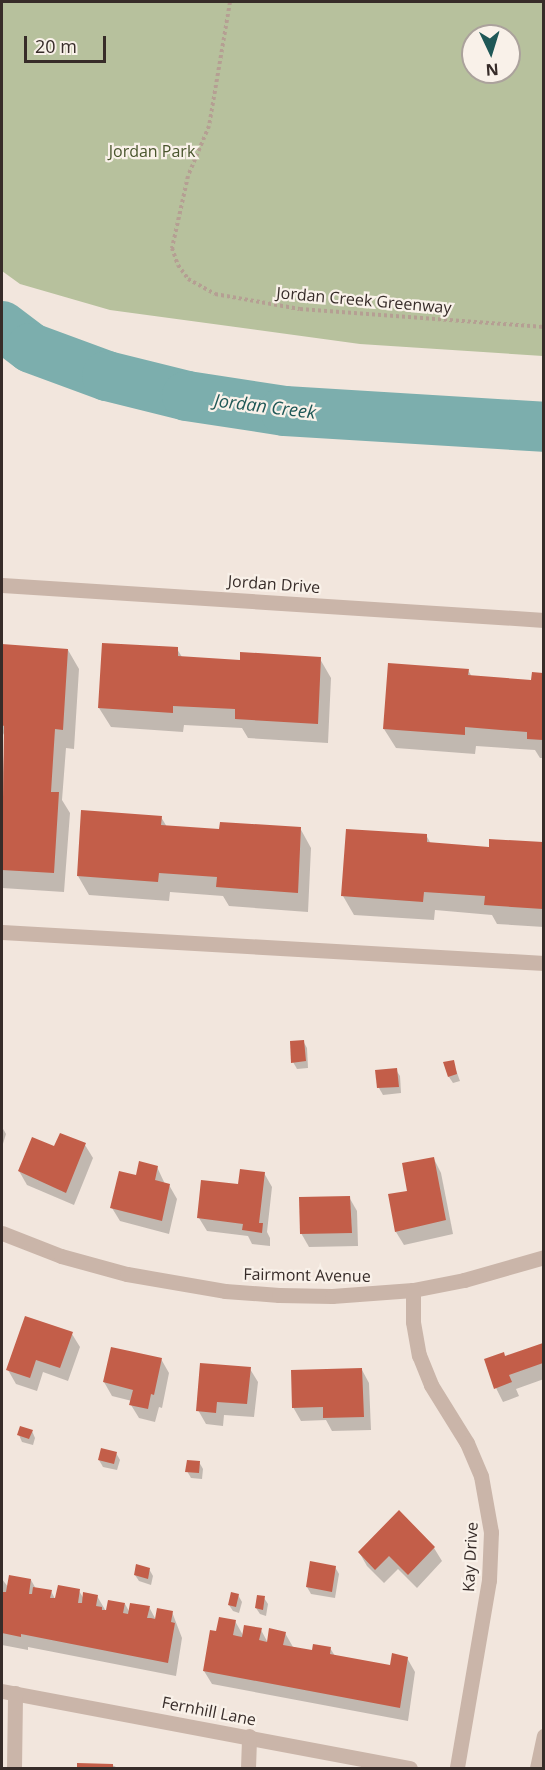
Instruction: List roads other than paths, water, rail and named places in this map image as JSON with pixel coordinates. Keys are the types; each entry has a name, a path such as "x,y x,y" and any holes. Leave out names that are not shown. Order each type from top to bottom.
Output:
{"street":[{"name":"Jordan Drive","path":"2,585 543,620"},
{"path":"2,932 543,963"},
{"name":"Fairmont Avenue","path":"2,1233 61,1256 127,1274 225,1291 332,1296 413,1290 464,1280 543,1257"},
{"name":"Kay Drive","path":"413,1290 413,1322 419,1355 431,1385 467,1443 481,1476 492,1532 489,1580 457,1768"},
{"path":"8,1692 14,1768"},
{"name":"Fernhill Lane","path":"8,1692 410,1768"},
{"path":"248,1768 249,1736"},
{"path":"537,1768 543,1737"}],"waterway":[{"name":"Jordan Creek","path":"2,326 31,348 107,376 187,396 285,411 544,427"}],"park label":[{"name":"Jordan Park","path":"152,151"}]}
